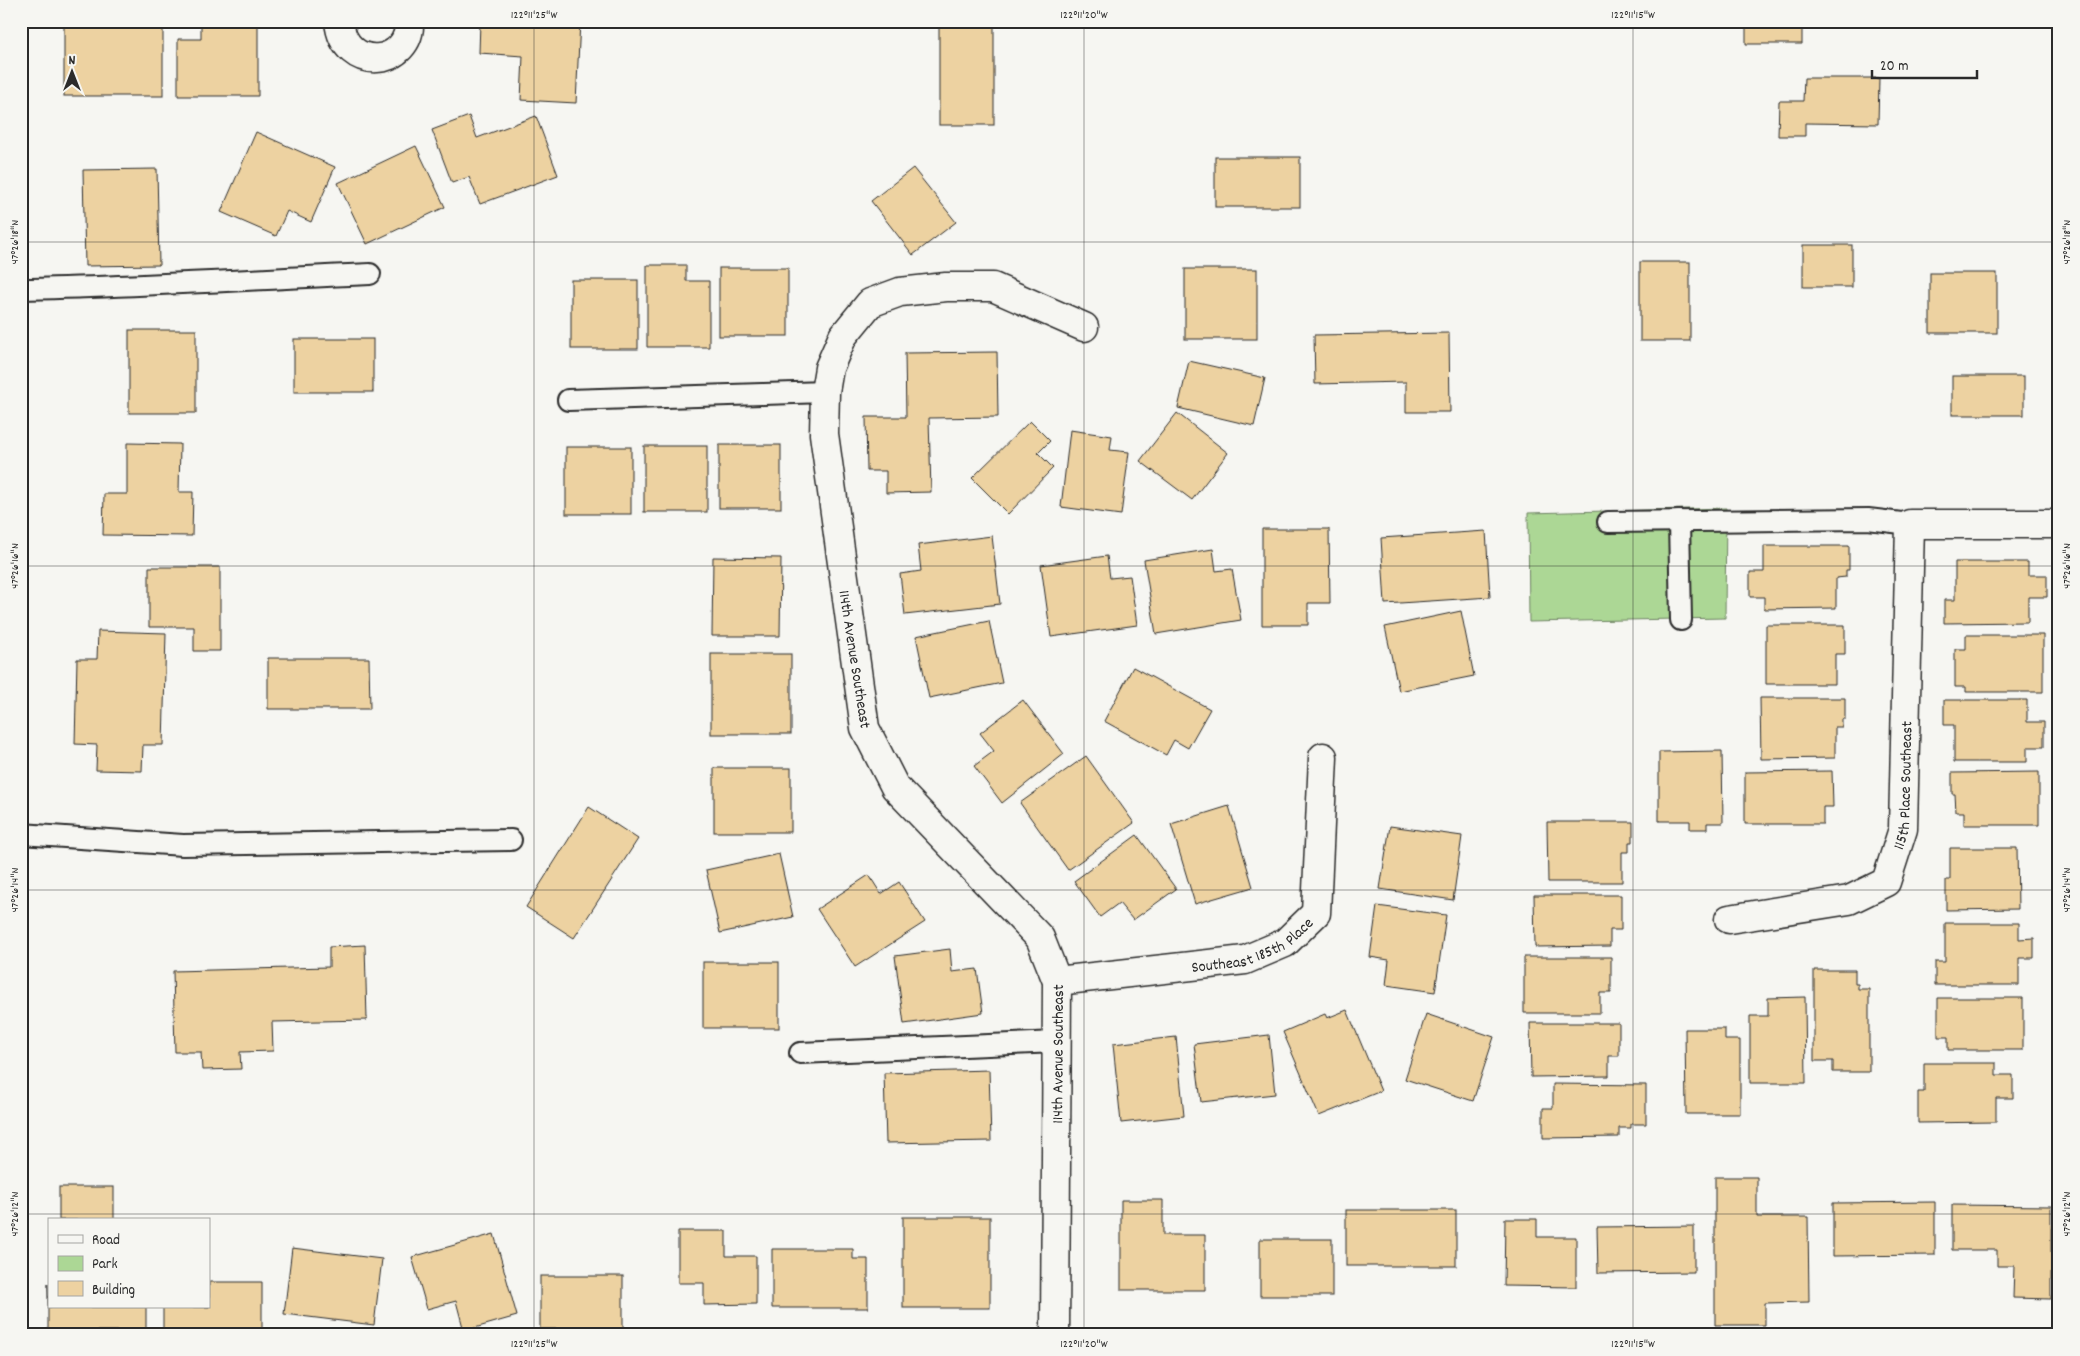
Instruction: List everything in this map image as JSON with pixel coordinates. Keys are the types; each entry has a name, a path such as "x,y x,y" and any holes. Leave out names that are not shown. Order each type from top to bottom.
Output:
{"street":[{"path":"339,21 340,33 346,45 357,54 370,59 384,57 396,52 405,41 409,21"},
{"name":"114th Avenue Southeast","path":"1055,1335 1057,980 1040,938 895,787 865,728 824,434 824,392 829,368 843,336 870,303 900,292 946,287 993,287 1084,327"},
{"path":"1910,524 2059,524"},
{"name":"115th Place Southeast","path":"1729,919 1849,900 1886,882 1903,829 1910,524"},
{"name":"Southeast 185th Place","path":"1057,980 1245,960 1285,943 1316,913 1323,757"}],"lane":[{"path":"21,289 95,288 212,280 370,274"},
{"path":"568,400 824,392"},
{"path":"1608,522 1868,519 1910,524"},
{"path":"1679,521 1681,620"},
{"path":"21,834 183,845 511,840"},
{"path":"800,1054 1057,1042"}],"green space":[{"path":"1726,508 1725,618 1529,622 1528,513"}],"building":[{"path":"64,21 163,21 163,96 64,96"},
{"path":"201,21 258,21 258,96 178,96 178,39 201,39"},
{"path":"480,21 580,21 576,103 521,100 523,56 479,53"},
{"path":"1719,21 1802,21 1802,44 1746,44 1746,22"},
{"path":"939,25 994,25 994,125 939,125"},
{"path":"1804,78 1879,78 1878,124 1805,123 1805,136 1778,136 1779,101 1803,101"},
{"path":"469,116 477,138 536,116 558,175 480,204 469,177 452,183 432,130"},
{"path":"256,132 335,167 311,222 287,211 276,236 221,212"},
{"path":"416,146 445,207 367,244 338,183"},
{"path":"1215,157 1300,157 1300,207 1215,207"},
{"path":"913,168 956,222 913,255 871,201"},
{"path":"157,169 159,265 85,266 83,170"},
{"path":"1803,245 1852,245 1852,287 1803,287"},
{"path":"1640,262 1690,262 1690,341 1640,341"},
{"path":"647,265 686,265 686,281 709,281 709,347 647,347"},
{"path":"719,268 788,268 788,336 719,336"},
{"path":"1185,269 1257,269 1257,339 1185,339"},
{"path":"1930,273 1997,273 1997,333 1930,333"},
{"path":"571,280 638,280 638,349 571,349"},
{"path":"129,330 196,330 196,413 129,413"},
{"path":"1449,333 1450,412 1406,412 1406,382 1315,384 1314,335"},
{"path":"294,339 373,339 373,392 294,392"},
{"path":"997,352 998,417 929,418 931,492 886,493 886,471 867,471 866,417 906,417 905,353"},
{"path":"1189,361 1265,378 1254,426 1178,408"},
{"path":"1952,376 2024,376 2024,415 1952,415"},
{"path":"1177,413 1228,453 1192,500 1140,461"},
{"path":"1030,421 1050,441 1038,453 1053,468 1008,514 972,478"},
{"path":"1070,430 1112,436 1110,450 1129,452 1121,515 1061,507"},
{"path":"127,443 180,444 179,492 193,492 192,536 103,535 104,494 127,494"},
{"path":"719,445 781,445 781,508 719,508"},
{"path":"644,446 707,446 707,512 644,512"},
{"path":"566,447 631,447 631,514 566,514"},
{"path":"1262,529 1329,529 1330,603 1308,603 1308,625 1262,625"},
{"path":"1486,531 1490,597 1385,604 1381,538"},
{"path":"992,536 1000,604 905,615 900,574 921,571 918,545"},
{"path":"1764,546 1849,546 1849,570 1846,570 1846,577 1836,578 1836,608 1764,609 1764,597 1750,597 1750,572 1764,572"},
{"path":"1213,549 1216,571 1232,569 1241,620 1156,634 1144,560"},
{"path":"1107,556 1110,578 1130,576 1137,625 1051,637 1041,565"},
{"path":"713,557 781,558 780,636 712,636"},
{"path":"1955,562 2028,562 2028,575 2047,575 2047,597 2028,597 2028,622 1944,623 1944,600 1955,600"},
{"path":"149,567 220,567 220,651 194,651 194,627 149,627"},
{"path":"1461,611 1474,676 1399,691 1385,627"},
{"path":"989,621 1002,683 929,698 916,636"},
{"path":"1766,625 1845,625 1845,654 1835,654 1835,684 1766,684"},
{"path":"98,631 166,633 163,745 143,745 142,771 96,770 97,745 75,744 77,659 97,659"},
{"path":"1966,635 2043,635 2043,692 1966,692 1966,687 1955,687 1955,649 1966,649"},
{"path":"711,654 791,654 791,734 711,734"},
{"path":"268,658 369,658 370,709 268,709"},
{"path":"1133,667 1210,709 1188,748 1174,740 1166,755 1104,721"},
{"path":"1760,698 1845,698 1845,719 1842,719 1842,727 1835,727 1835,758 1761,759"},
{"path":"1023,700 1064,754 1002,803 974,766 994,751 980,733"},
{"path":"1944,700 2027,700 2027,722 2044,722 2044,747 2027,747 2027,762 1954,762 1954,725 1944,725"},
{"path":"1722,751 1723,823 1707,823 1707,829 1690,829 1690,821 1659,821 1659,752"},
{"path":"1086,756 1134,823 1068,870 1020,803"},
{"path":"714,768 791,768 791,832 714,832"},
{"path":"1832,771 1833,807 1823,807 1823,824 1745,824 1745,772"},
{"path":"2039,772 2039,825 1964,825 1964,812 1956,812 1955,794 1952,794 1952,773"},
{"path":"1229,806 1253,887 1195,904 1171,824"},
{"path":"589,807 638,839 574,938 526,907"},
{"path":"1547,822 1633,822 1633,842 1629,842 1629,852 1622,852 1622,882 1548,882"},
{"path":"1390,826 1462,836 1453,900 1380,889"},
{"path":"1137,835 1176,889 1133,920 1119,903 1100,917 1074,881"},
{"path":"1950,848 2017,848 2018,909 1946,910 1946,880 1950,880"},
{"path":"779,854 793,917 720,933 706,870"},
{"path":"869,875 881,894 899,882 925,922 855,967 817,909"},
{"path":"1534,895 1621,895 1621,930 1610,930 1610,946 1535,947"},
{"path":"1377,906 1446,915 1435,992 1386,985 1389,960 1370,957"},
{"path":"1945,923 2019,923 2019,939 2034,938 2034,958 2019,958 2019,985 1935,985 1935,962 1945,962"},
{"path":"365,945 367,1020 272,1022 273,1051 240,1052 241,1069 202,1070 201,1052 175,1052 173,971 329,967 329,947"},
{"path":"950,949 952,972 977,969 983,1013 904,1024 895,956"},
{"path":"1524,957 1611,957 1611,993 1600,993 1600,1013 1524,1013"},
{"path":"703,962 779,962 779,1028 703,1028"},
{"path":"1814,970 1855,970 1855,984 1858,984 1858,989 1869,989 1869,1072 1833,1072 1833,1061 1814,1061"},
{"path":"1805,997 1806,1083 1750,1083 1750,1016 1768,1016 1768,998"},
{"path":"1938,998 2023,998 2023,1050 1948,1050 1948,1037 1938,1037"},
{"path":"1347,1010 1381,1091 1319,1116 1283,1032 1325,1014 1327,1018"},
{"path":"1426,1014 1494,1037 1473,1101 1405,1079"},
{"path":"1530,1023 1619,1023 1619,1056 1609,1056 1609,1076 1531,1077"},
{"path":"1685,1029 1725,1029 1725,1040 1740,1040 1740,1114 1686,1114"},
{"path":"1269,1035 1275,1094 1201,1102 1194,1044"},
{"path":"1176,1037 1184,1116 1121,1123 1113,1044"},
{"path":"1924,1063 1996,1063 1996,1075 2013,1075 2013,1098 1996,1098 1996,1122 1918,1123 1918,1092 1924,1092"},
{"path":"989,1070 991,1141 886,1143 884,1073"},
{"path":"1553,1084 1646,1085 1646,1124 1631,1124 1631,1128 1619,1128 1619,1137 1543,1138 1543,1108 1553,1108"},
{"path":"1715,1177 1757,1177 1757,1217 1808,1217 1809,1302 1765,1303 1765,1325 1715,1325"},
{"path":"59,1187 114,1187 114,1218 59,1218"},
{"path":"1121,1200 1163,1200 1163,1235 1205,1235 1205,1290 1121,1290"},
{"path":"1935,1202 1935,1255 1833,1256 1833,1203"},
{"path":"1952,1205 2051,1206 2051,1299 2013,1298 2014,1266 1997,1266 1997,1250 1952,1250"},
{"path":"1346,1210 1456,1210 1456,1266 1346,1266"},
{"path":"903,1217 990,1217 990,1308 903,1308"},
{"path":"1505,1219 1537,1219 1537,1237 1576,1237 1576,1287 1504,1286"},
{"path":"1694,1226 1694,1272 1598,1273 1597,1227"},
{"path":"678,1231 726,1231 726,1256 756,1256 756,1304 704,1305 704,1283 678,1283"},
{"path":"494,1234 517,1316 464,1331 456,1301 427,1309 412,1257"},
{"path":"1260,1239 1332,1239 1332,1296 1260,1296"},
{"path":"292,1248 382,1259 374,1325 284,1314"},
{"path":"772,1249 853,1249 853,1259 868,1259 868,1308 772,1308"},
{"path":"540,1276 623,1276 623,1329 540,1329"},
{"path":"210,1282 262,1282 262,1332 163,1332 163,1308 210,1308"},
{"path":"48,1308 146,1308 146,1331 48,1331"}]}
